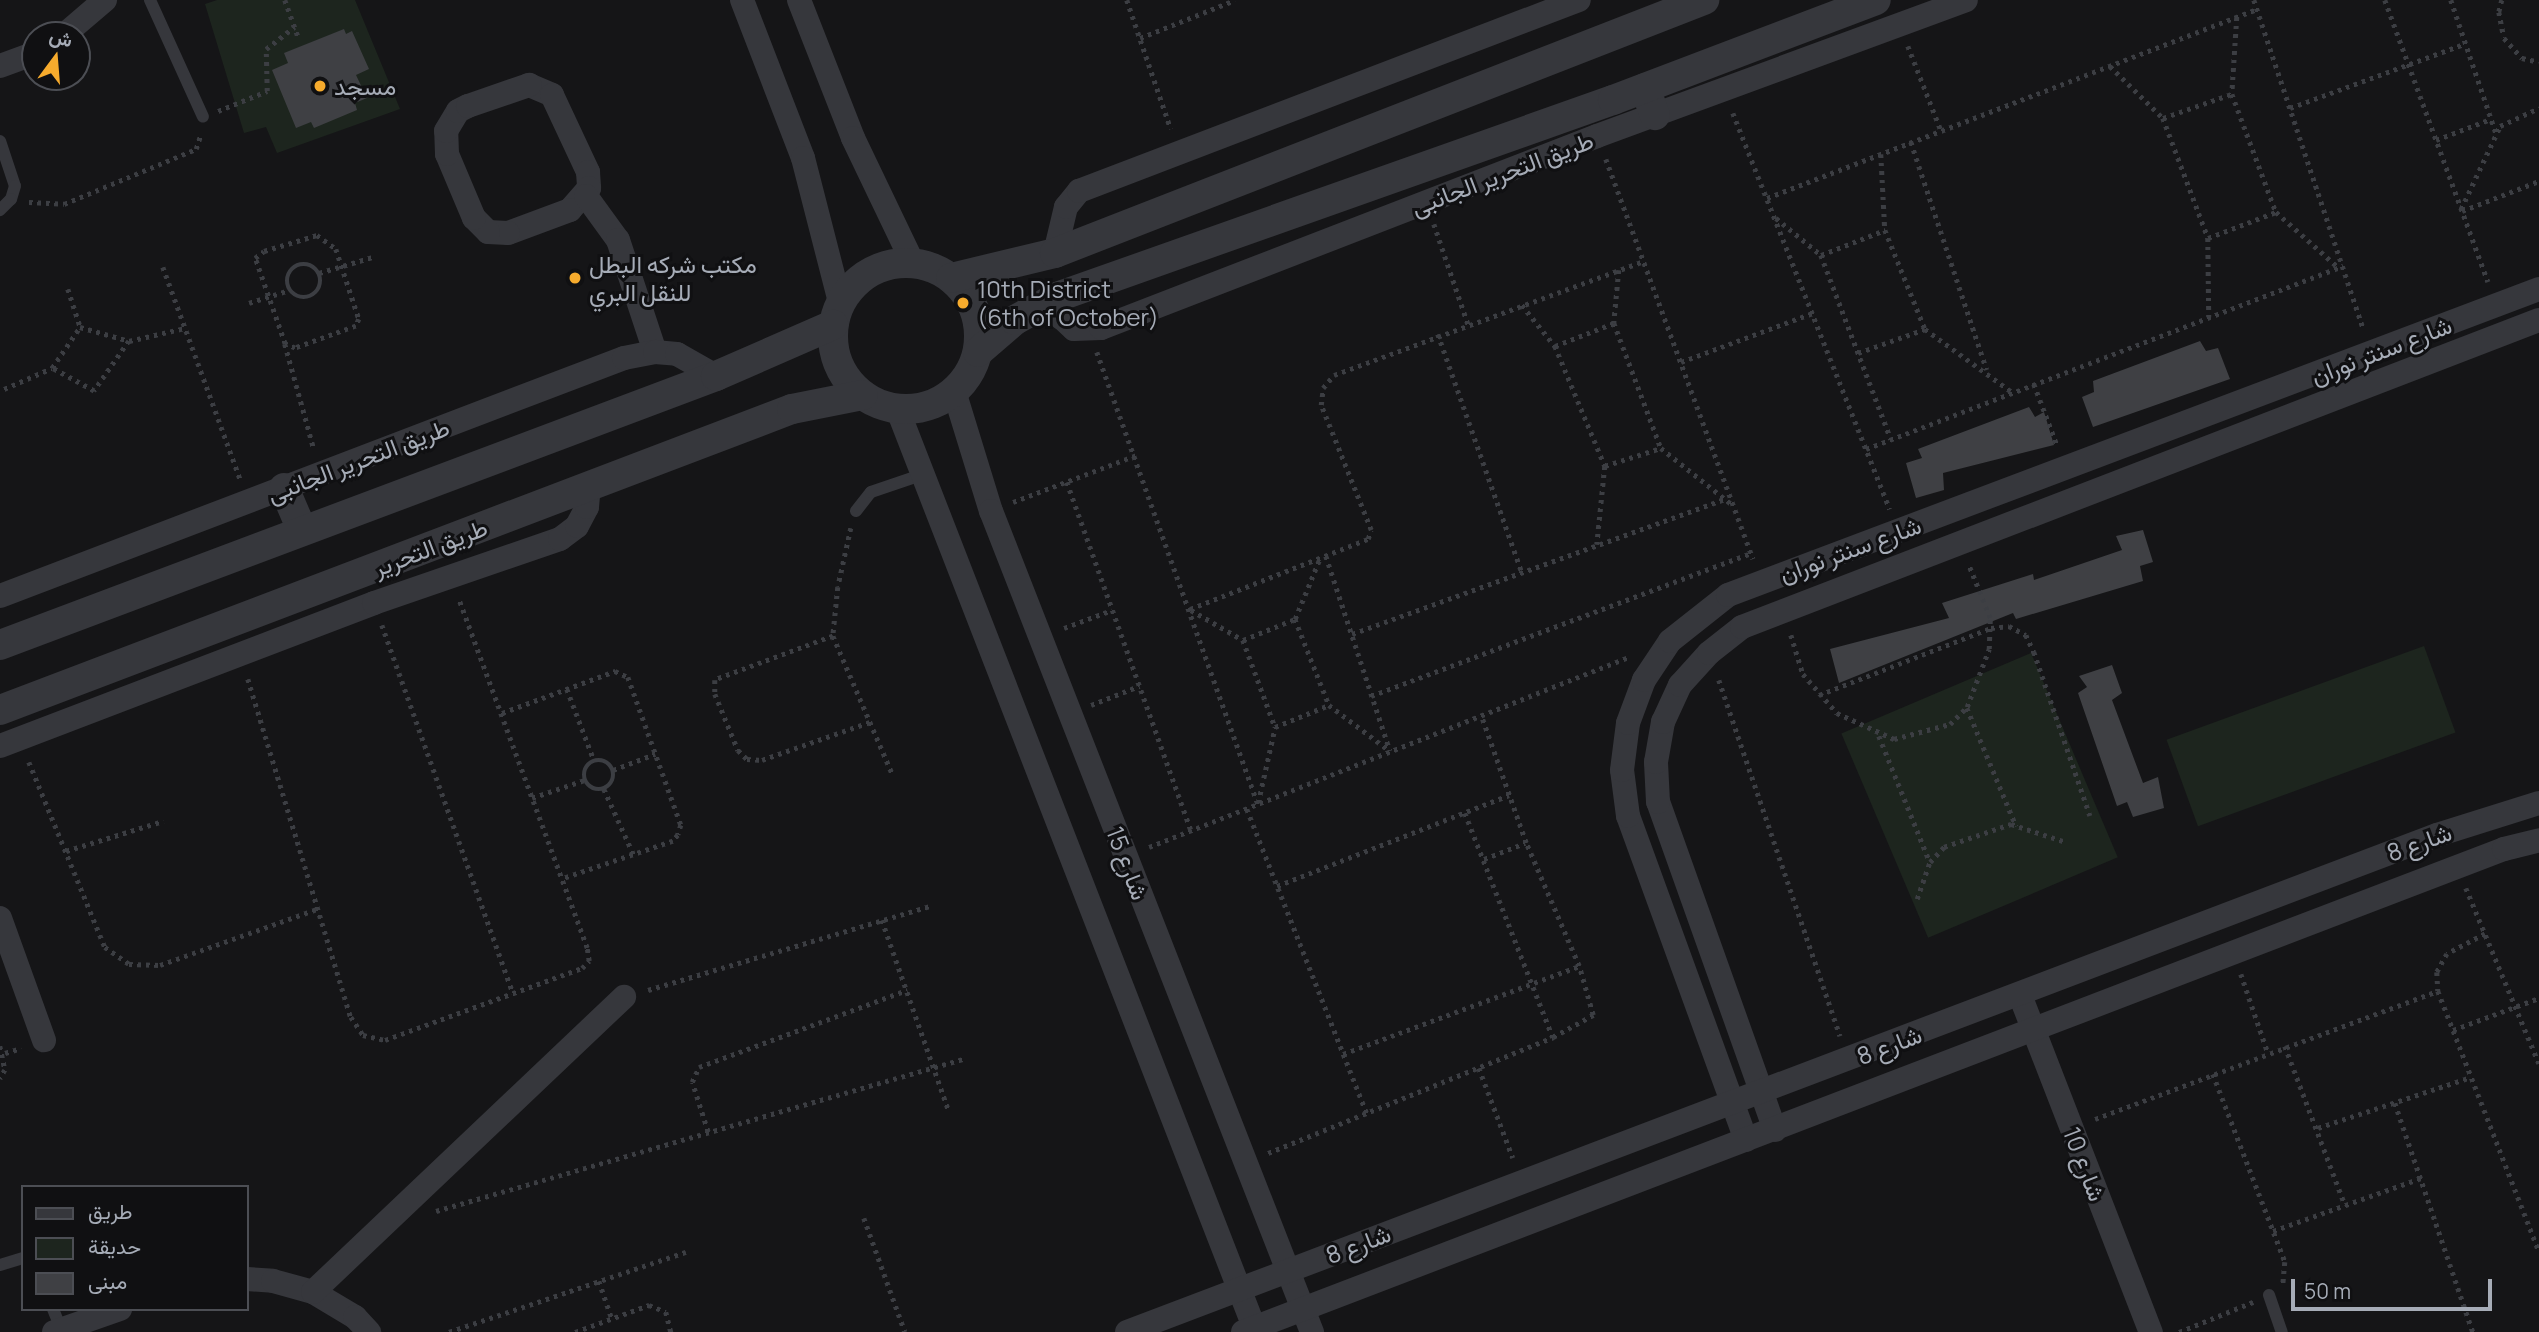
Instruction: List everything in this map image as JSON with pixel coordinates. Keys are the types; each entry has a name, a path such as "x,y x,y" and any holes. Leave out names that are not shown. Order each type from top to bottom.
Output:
{"street":[{"path":"80,21 105,0"},
{"path":"0,645 716,376 837,314 871,271 914,262 951,278 972,304 980,336 978,352 969,373 954,391 928,406 897,408 863,396 838,365 837,314 803,158 742,0"},
{"path":"799,0 853,138 914,262"},
{"path":"1055,253 1066,207 1079,191 1579,0"},
{"path":"951,278 1055,253 1704,0"},
{"path":"978,352 1015,320 1057,297 1650,102 1876,0"},
{"name":"طريق التحرير الجانبى","path":"1089,331 1597,136 1650,102 1724,90 1966,0"},
{"path":"0,66 21,58"},
{"path":"586,196 570,210 533,224 508,233 488,232 474,218 447,154 446,131 450,120 468,106 516,88 541,88 559,107 589,172 586,196 618,240 656,352"},
{"name":"شارع سنتر نوران","path":"1746,1140 1628,816 1622,770 1628,723 1644,680 1670,641 1728,595 1762,581 1899,532 2539,289"},
{"path":"1057,297 1062,318 1074,328 1089,331"},
{"name":"شارع سنتر نوران","path":"1775,1130 1658,802 1656,762 1663,722 1680,685 1709,653 1742,627 2539,320"},
{"name":"طريق التحرير الجانبى","path":"0,596 624,358 656,352 688,358 716,376"},
{"name":"شارع 15","path":"954,391 991,511 1307,1321"},
{"name":"طريق التحرير","path":"0,710 792,409 863,396"},
{"name":"شارع 15","path":"897,408 925,474 1240,1289 1251,1331"},
{"path":"9,742 374,603 451,579 560,539 577,526 587,507 589,486"},
{"path":"284,488 302,530"},
{"name":"شارع 8","path":"1127,1332 2437,835 2539,803"},
{"name":"شارع 8","path":"1251,1331 1307,1321 1746,1140 2457,868 2539,840"},
{"path":"0,918 44,1040"},
{"name":"شارع 10","path":"2020,995 2151,1332"},
{"path":"313,1292 624,997"},
{"path":"248,1279 273,1280 313,1292 355,1317 369,1332"},
{"path":"56,1323 110,1311"}],"lane":[{"path":"150,0 203,117"},
{"path":"0,141 15,186 11,198 0,210"},
{"path":"856,511 871,492 925,474"},
{"path":"0,1265 21,1259"},
{"path":"2269,1295 2282,1332"}],"path":[{"path":"285,0 299,39"},
{"path":"1127,0 1180,153"},
{"path":"1140,38 1235,0"},
{"path":"2254,0 2372,354"},
{"path":"2385,0 2496,306"},
{"path":"2451,0 2496,133"},
{"path":"2502,0 2499,12 2504,38 2522,58 2539,62"},
{"path":"1767,198 2258,9"},
{"path":"2237,18 2231,94 2276,212 2341,266"},
{"path":"1900,26 1941,130"},
{"path":"11,198 64,204 195,149 203,117 267,91 266,49 294,27"},
{"path":"2290,108 2464,44"},
{"path":"2110,66 2163,118 2208,238 2209,317"},
{"path":"1724,90 1899,532"},
{"path":"2163,118 2231,94"},
{"path":"2461,210 2496,133 2506,121 2539,108"},
{"path":"2436,140 2491,119"},
{"path":"1597,136 1762,581"},
{"path":"1911,142 1987,373"},
{"path":"1881,153 1885,230 1925,329 2012,392"},
{"path":"2461,210 2539,181"},
{"path":"1427,203 1468,324"},
{"path":"2208,238 2276,212"},
{"path":"1775,217 1821,255 1891,439"},
{"path":"1821,255 1885,230"},
{"path":"285,344 295,348 356,326 359,310 335,249 317,235 264,251 255,258 255,268 285,344 321,474"},
{"path":"289,290 293,268 307,265 319,273 376,256"},
{"path":"1190,609 1368,539 1371,530 1321,405 1323,388 1334,375 1356,364 1644,261"},
{"path":"1866,449 2341,266"},
{"path":"163,267 248,501"},
{"path":"1619,270 1614,323 1661,448 1734,506"},
{"path":"249,303 289,290 302,298 316,294 319,273"},
{"path":"68,289 80,327"},
{"path":"1522,305 1555,346 1605,466 1597,545"},
{"path":"1681,362 1813,313"},
{"path":"1555,346 1614,323"},
{"path":"80,327 129,341 185,328"},
{"path":"4,389 52,368 80,327"},
{"path":"1858,353 1925,329"},
{"path":"1089,331 1137,455 1258,804"},
{"path":"1438,334 1522,572"},
{"path":"52,368 94,391 129,341"},
{"path":"2034,384 2066,469"},
{"path":"1605,466 1661,448"},
{"path":"991,511 1137,455"},
{"path":"1066,482 1191,831"},
{"path":"1352,634 1724,499"},
{"path":"856,511 844,551 833,636 893,775"},
{"path":"1784,611 1803,674 1837,713 1878,735 1911,738 1950,724 1967,707 1989,649 1991,628 1959,542"},
{"path":"1371,696 1751,553"},
{"path":"1326,556 1390,751"},
{"path":"1320,558 1295,619 1329,705 1390,751"},
{"path":"241,654 351,1017 363,1035 385,1040 582,968 589,961 562,879 451,579"},
{"path":"374,603 513,993"},
{"path":"1190,609 1243,640 1275,727 1258,804"},
{"path":"1041,637 1112,610"},
{"path":"1243,640 1295,619"},
{"path":"1819,695 1991,628 2009,626 2026,635 2090,816"},
{"path":"833,636 715,680 715,694 738,750 747,759 762,760 870,722"},
{"path":"1125,856 1670,641"},
{"path":"1709,653 1848,1060"},
{"path":"502,713 622,672 628,677 681,825 673,841 562,879"},
{"path":"1070,713 1139,686"},
{"path":"567,689 594,760"},
{"path":"1275,727 1329,705"},
{"path":"1967,707 2016,826"},
{"path":"1245,1163 1553,1037 1593,1015 1579,966 1526,843 1481,715"},
{"path":"1878,735 1930,862"},
{"path":"9,742 66,851 105,947 129,964 160,965 317,909"},
{"path":"614,770 655,754"},
{"path":"585,779 587,765 594,760 602,760 614,770"},
{"path":"585,779 596,790 604,789 614,777 614,770"},
{"path":"532,798 585,779"},
{"path":"604,789 634,855"},
{"path":"1277,886 1509,795"},
{"path":"1247,808 1367,1113"},
{"path":"1465,813 1553,1037"},
{"path":"66,851 163,821"},
{"path":"1917,899 1930,862 1944,847 2003,824 2063,841"},
{"path":"1484,859 1526,843"},
{"path":"2457,868 2539,1063"},
{"path":"624,997 929,906"},
{"path":"881,920 949,1111"},
{"path":"2485,934 2447,954 2437,972 2438,991 2539,1252"},
{"path":"2234,954 2268,1053"},
{"path":"1343,1054 1533,987 1579,966"},
{"path":"708,1132 692,1082 699,1067 907,990"},
{"path":"2072,1128 2285,1046 2438,991"},
{"path":"2453,1030 2539,998"},
{"path":"0,1046 5,1070 0,1079"},
{"path":"2285,1046 2346,1205"},
{"path":"431,1212 963,1059"},
{"path":"1479,1068 1522,1182"},
{"path":"2179,1332 2269,1295 2281,1288 2286,1275 2273,1231 2213,1074"},
{"path":"2318,1128 2471,1077"},
{"path":"2395,1102 2473,1332"},
{"path":"2273,1231 2421,1178"},
{"path":"864,1218 905,1332"},
{"path":"449,1332 686,1251"},
{"path":"599,1281 612,1318"},
{"path":"575,1332 649,1305 666,1312 671,1332"}],"green space":[{"path":"217,0 355,0 400,109 277,153 266,127 244,133 205,4"},
{"path":"2424,646 2455,732 2198,826 2167,740"},
{"path":"2031,653 2118,857 1928,938 1841,733"}],"building":[{"name":"مسجد","path":"344,29 346,34 352,31 369,69 356,75 367,98 355,103 357,110 314,128 311,122 296,128 272,70 288,63 284,53"},
{"path":"2200,341 2206,351 2218,348 2230,379 2093,427 2082,397 2094,392 2093,381"},
{"path":"2029,407 2035,417 2044,412 2054,445 1943,473 1944,490 1916,498 1906,463 1922,458 1918,449"},
{"path":"2143,530 2153,562 2140,566 2143,581 2016,619 2013,613 1839,683 1830,649 1949,618 1942,603 2033,574 2034,580 2122,550 2116,536"},
{"path":"2112,665 2122,693 2112,700 2143,783 2158,777 2164,808 2133,817 2127,802 2117,806 2078,693 2087,687 2079,676"}],"place":[{"name":"مسجد","path":"320,86"},
{"name":"مكتب شركه البطل للنقل البري","path":"575,278"},
{"name":"10th District (6th of October)","path":"963,303"}]}
